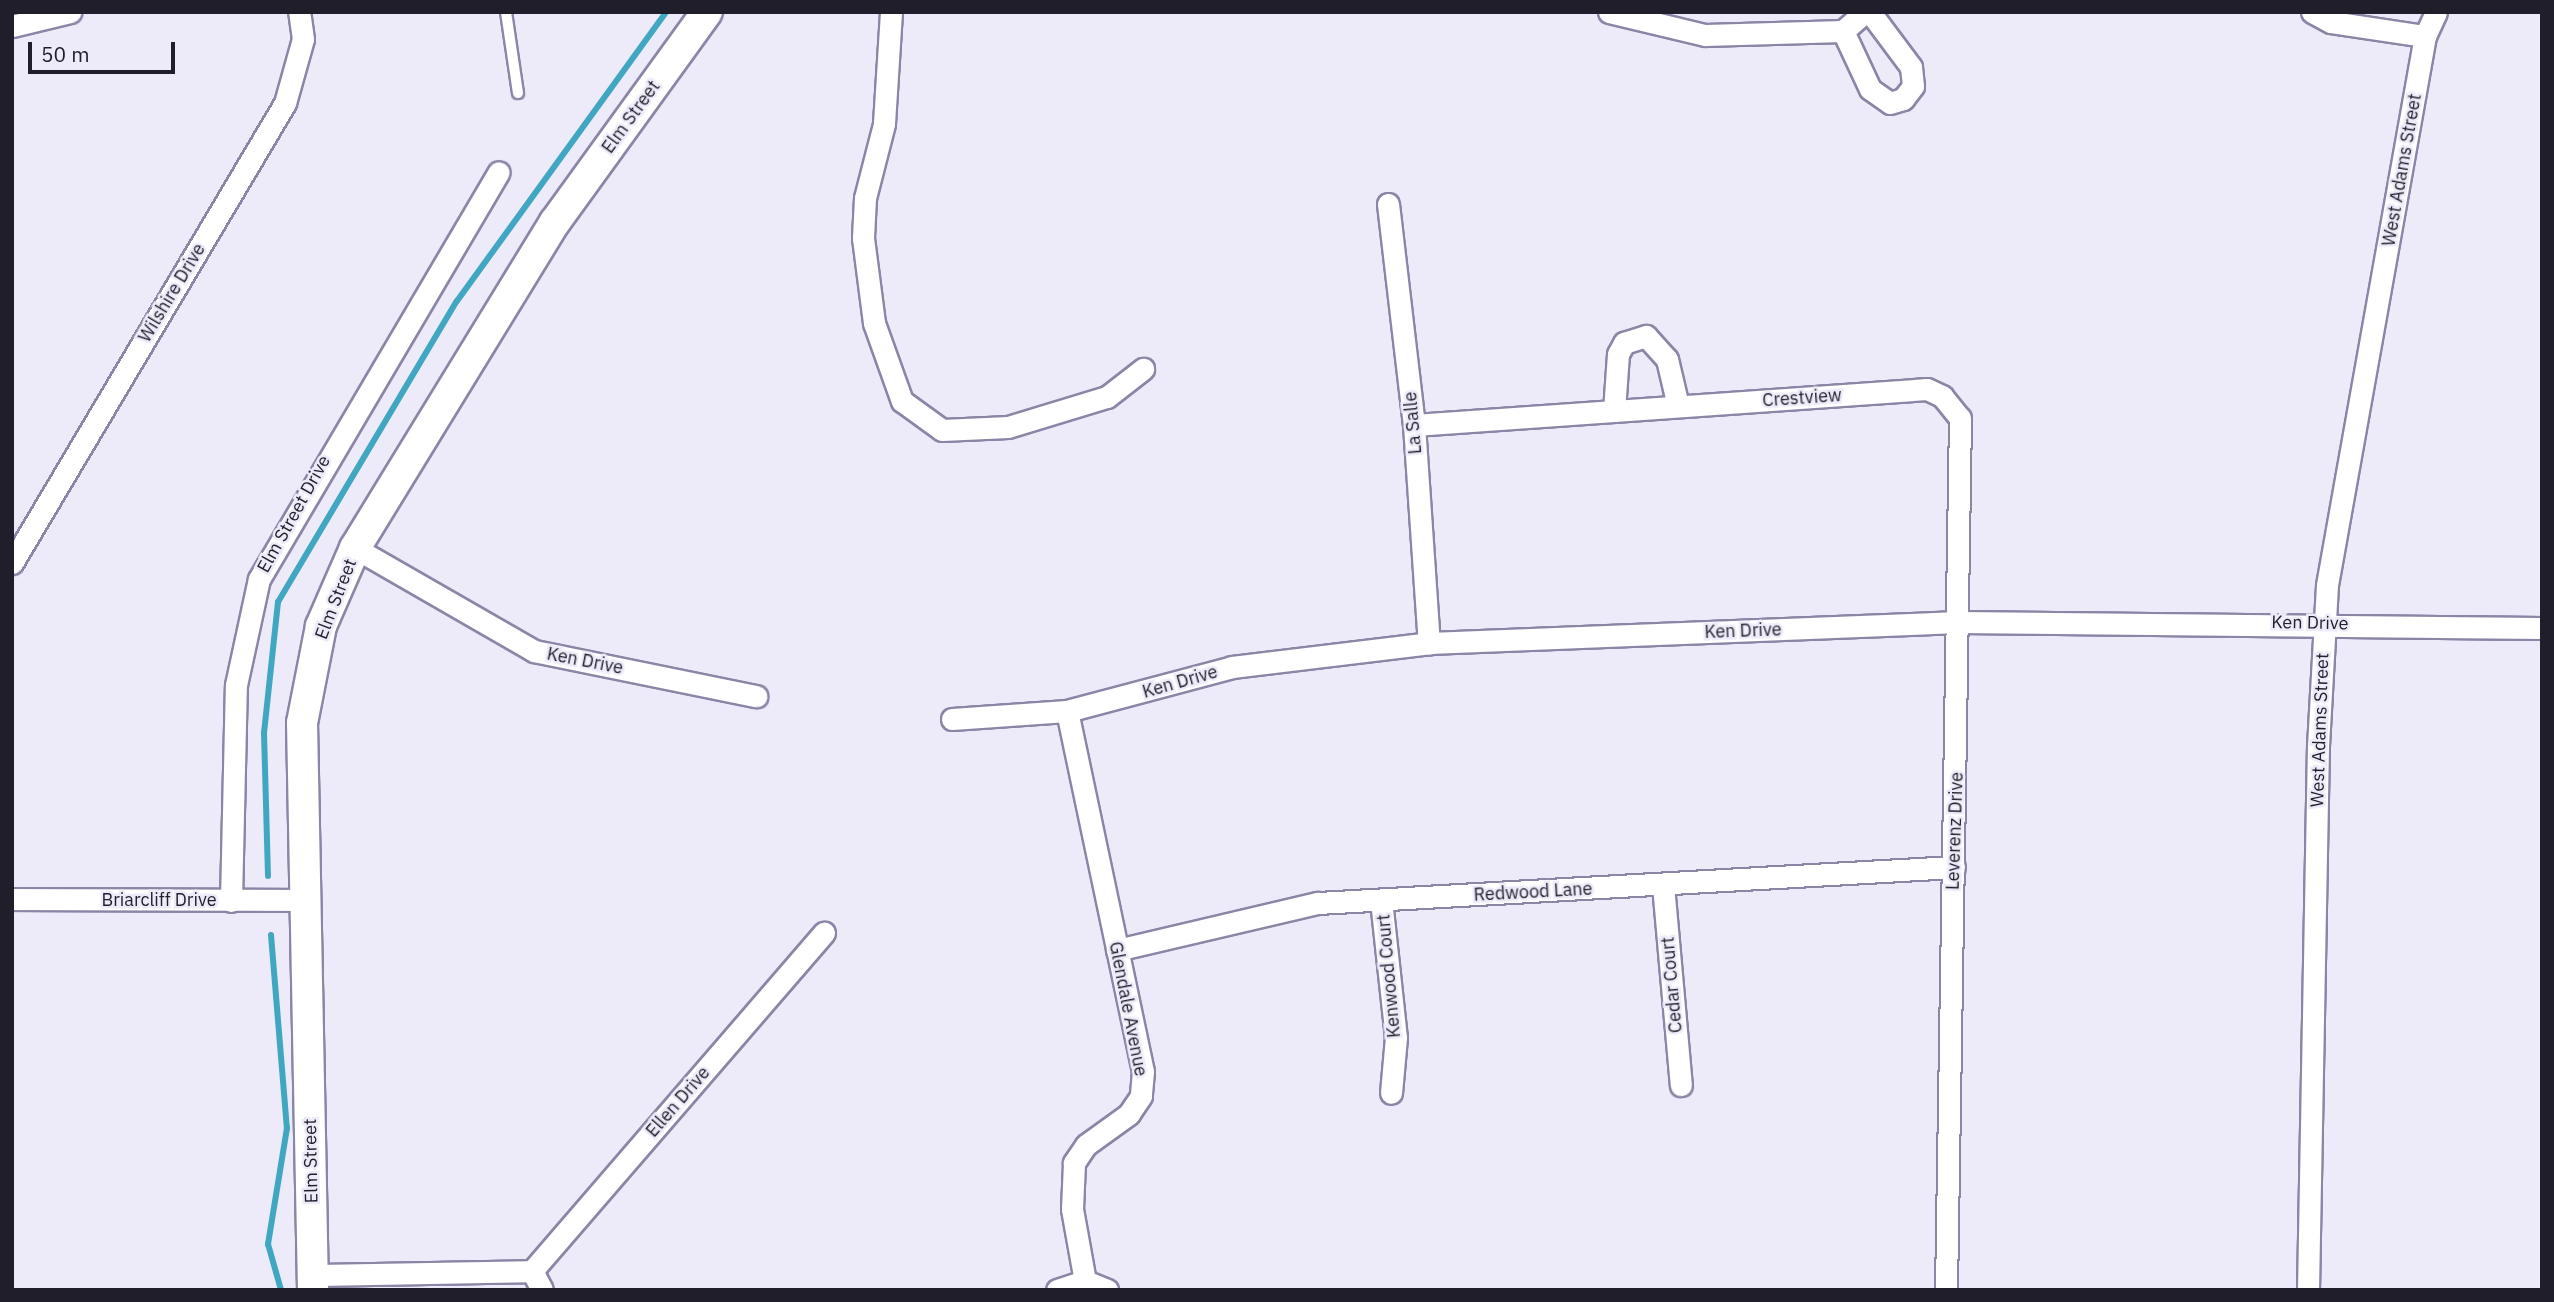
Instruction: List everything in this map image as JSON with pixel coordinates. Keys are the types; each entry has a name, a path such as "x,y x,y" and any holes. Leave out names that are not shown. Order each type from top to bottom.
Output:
{"main road":[{"name":"Elm Street","path":"313,1282 302,723 321,626 355,548 555,222 707,12"}],"street":[{"path":"12,26 70,12"},
{"name":"Wilshire Drive","path":"12,563 285,103 303,39 299,12"},
{"path":"891,12 884,124 865,198 863,238 874,323 902,401 942,430 1008,426 1107,397 1143,369"},
{"path":"1609,12 1705,35 1843,31 1868,12 1911,67 1913,86 1903,99 1890,103 1870,89 1843,31"},
{"path":"2312,12 2368,30 2426,36"},
{"name":"West Adams Street","path":"2308,1290 2324,623 2426,36 2436,12"},
{"name":"Elm Street Drive","path":"230,901 236,685 259,579 320,466 499,172"},
{"name":"La Salle","path":"1388,204 1414,425 1429,643"},
{"path":"1614,411 1618,354 1624,343 1646,336 1667,359 1678,406"},
{"name":"Crestview","path":"1414,425 1927,389"},
{"name":"Leverenz Drive","path":"1927,389 1947,401 1964,432 1946,1290"},
{"name":"Ken Drive","path":"355,548 534,651 756,696"},
{"name":"Ken Drive","path":"952,719 1067,711 1232,667 1429,643 1959,622 2324,623 2542,628"},
{"name":"Glendale Avenue","path":"1067,711 1143,1071 1141,1096 1074,1163 1072,1209 1085,1281"},
{"name":"Redwood Lane","path":"1117,950 1318,903 1954,867"},
{"name":"Cedar Court","path":"1663,885 1681,1085"},
{"name":"Briarcliff Drive","path":"12,900 306,900"},
{"name":"Kenwood Court","path":"1381,900 1396,1037 1391,1093"},
{"name":"Ellen Drive","path":"537,1281 824,933"},
{"path":"313,1282 537,1281"},
{"path":"1057,1290 1085,1281 1107,1290"}],"lane":[{"path":"506,12 518,93"}],"waterway":[{"path":"268,876 264,733 278,602 457,301 666,12"},
{"path":"271,935 287,1128 268,1244 281,1290"}]}
